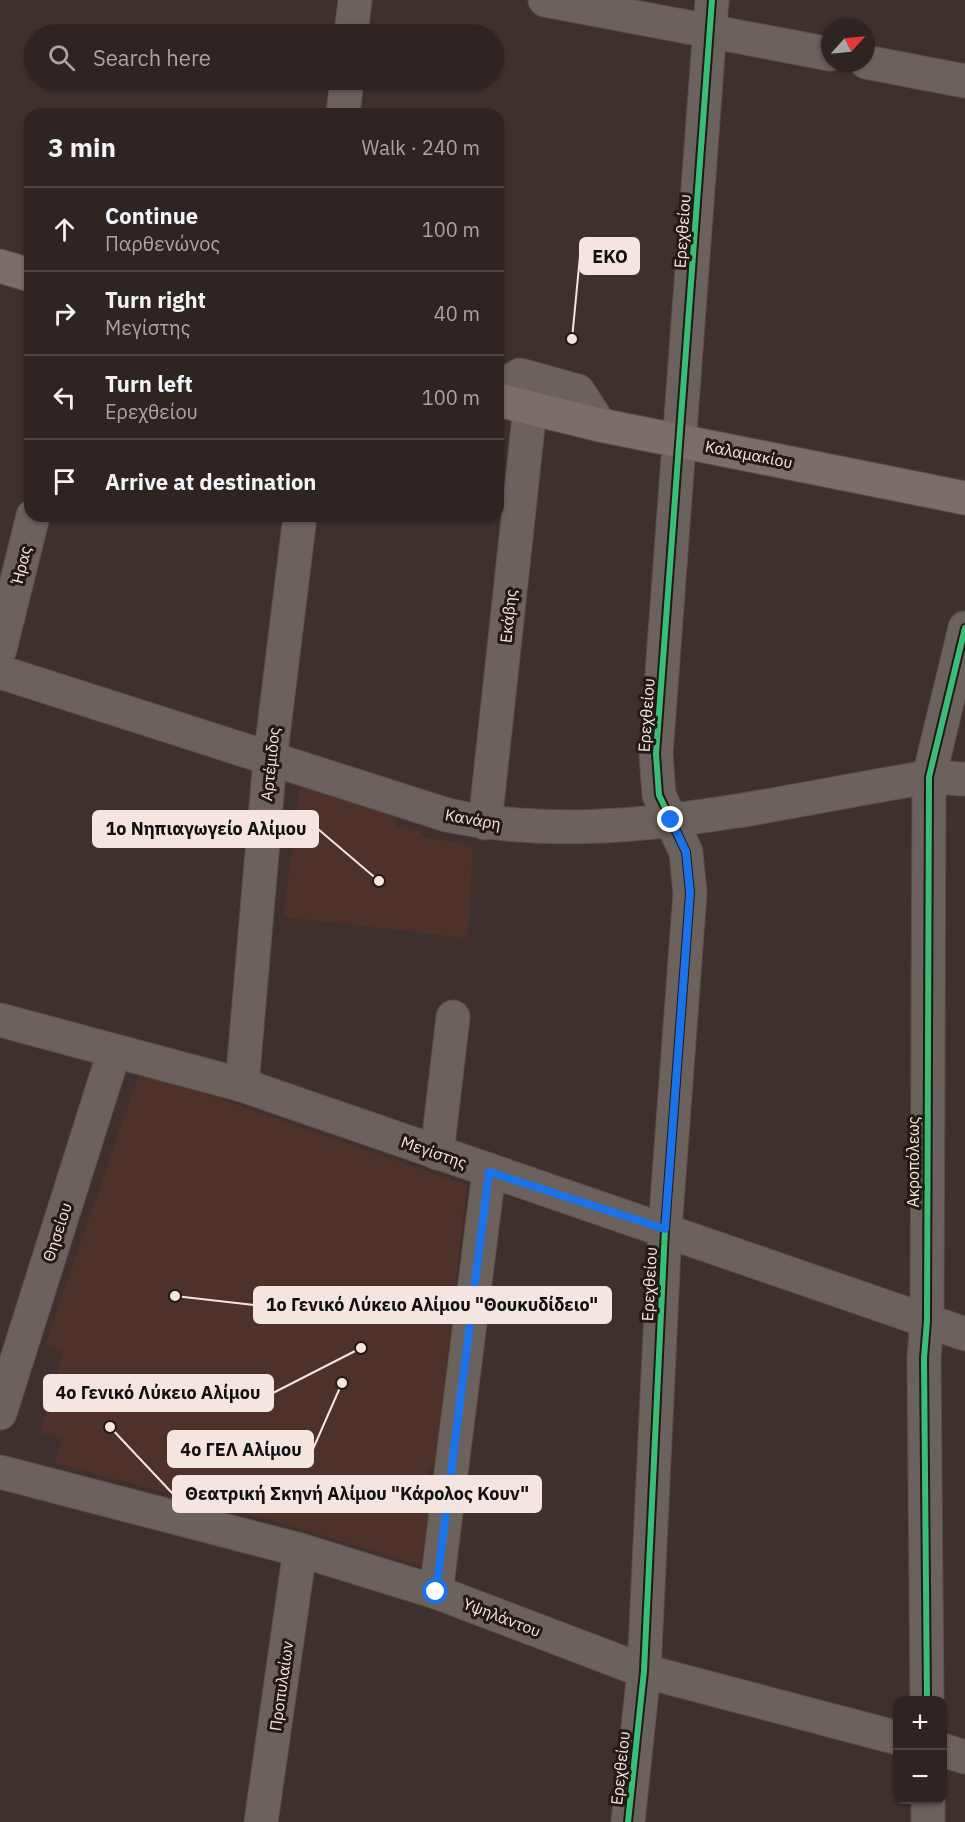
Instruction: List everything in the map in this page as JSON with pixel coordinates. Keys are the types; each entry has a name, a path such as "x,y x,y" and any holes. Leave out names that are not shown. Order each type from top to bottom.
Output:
{"main road":[{"path":"0,266 24,273"},
{"name":"Καλαμακίου","path":"504,402 600,425 965,498"}],"street":[{"path":"352,24 354,0"},
{"path":"545,0 710,15 821,51"},
{"name":"Ερεχθείου","path":"628,1822 644,1671 665,1229 690,893 686,852 659,795 656,754 681,440 710,15"},
{"path":"875,64 965,81"},
{"path":"344,108 346,90"},
{"path":"504,384 520,375 578,391 600,425"},
{"name":"Εκάβης","path":"485,823 530,408"},
{"name":"Ήρας","path":"0,649 32,522"},
{"name":"Αρτέμιδος","path":"242,1085 270,760 299,522"},
{"name":"Ακροπόλεως","path":"927,1696 924,1358 927,1321 929,777 965,628"},
{"name":"Κανάρη","path":"0,672 270,760 447,815 485,823 540,827 671,820 929,777 965,779"},
{"path":"437,1154 453,1017"},
{"name":"Μεγίστης","path":"0,1020 242,1085 489,1172 665,1229 965,1334"},
{"name":"Θησείου","path":"0,1413 114,1052"},
{"path":"436,1592 489,1172"},
{"name":"Υψηλάντου","path":"0,1472 300,1550 436,1592 644,1671 893,1737"},
{"name":"Προπυλαίων","path":"261,1822 300,1550"},
{"path":"947,1752 965,1757"},
{"path":"928,1804 928,1822"}],"shaded area":[{"path":"301,781 382,808 397,822 396,826 421,830 421,837 473,845 468,938 283,917"},
{"path":"140,1071 467,1185 435,1466 428,1466 422,1501 430,1508 421,1566 289,1525 54,1463 62,1439 40,1432 63,1351 45,1346"}],"cycle path":[{"path":"628,1822 644,1671 665,1229 690,893 686,852 659,795 656,754 712,0"},
{"path":"927,1696 924,1358 927,1321 929,777 965,628"}],"place":[{"name":"EKO","path":"572,339"},
{"name":"1o Νηπιαγωγείο Αλίμου","path":"379,881"},
{"name":"1ο Γενικό Λύκειο Αλίμου \"Θουκυδίδειο\"","path":"175,1296"},
{"name":"4ο Γενικό Λύκειο Αλίμου","path":"361,1348"},
{"name":"4ο ΓΕΛ Αλίμου","path":"342,1383"},
{"name":"Θεατρική Σκηνή Αλίμου \"Κάρολος Κουν\"","path":"110,1427"}],"route":[{"path":"436,1592 489,1172 665,1229 690,893 686,852 671,820"}]}
